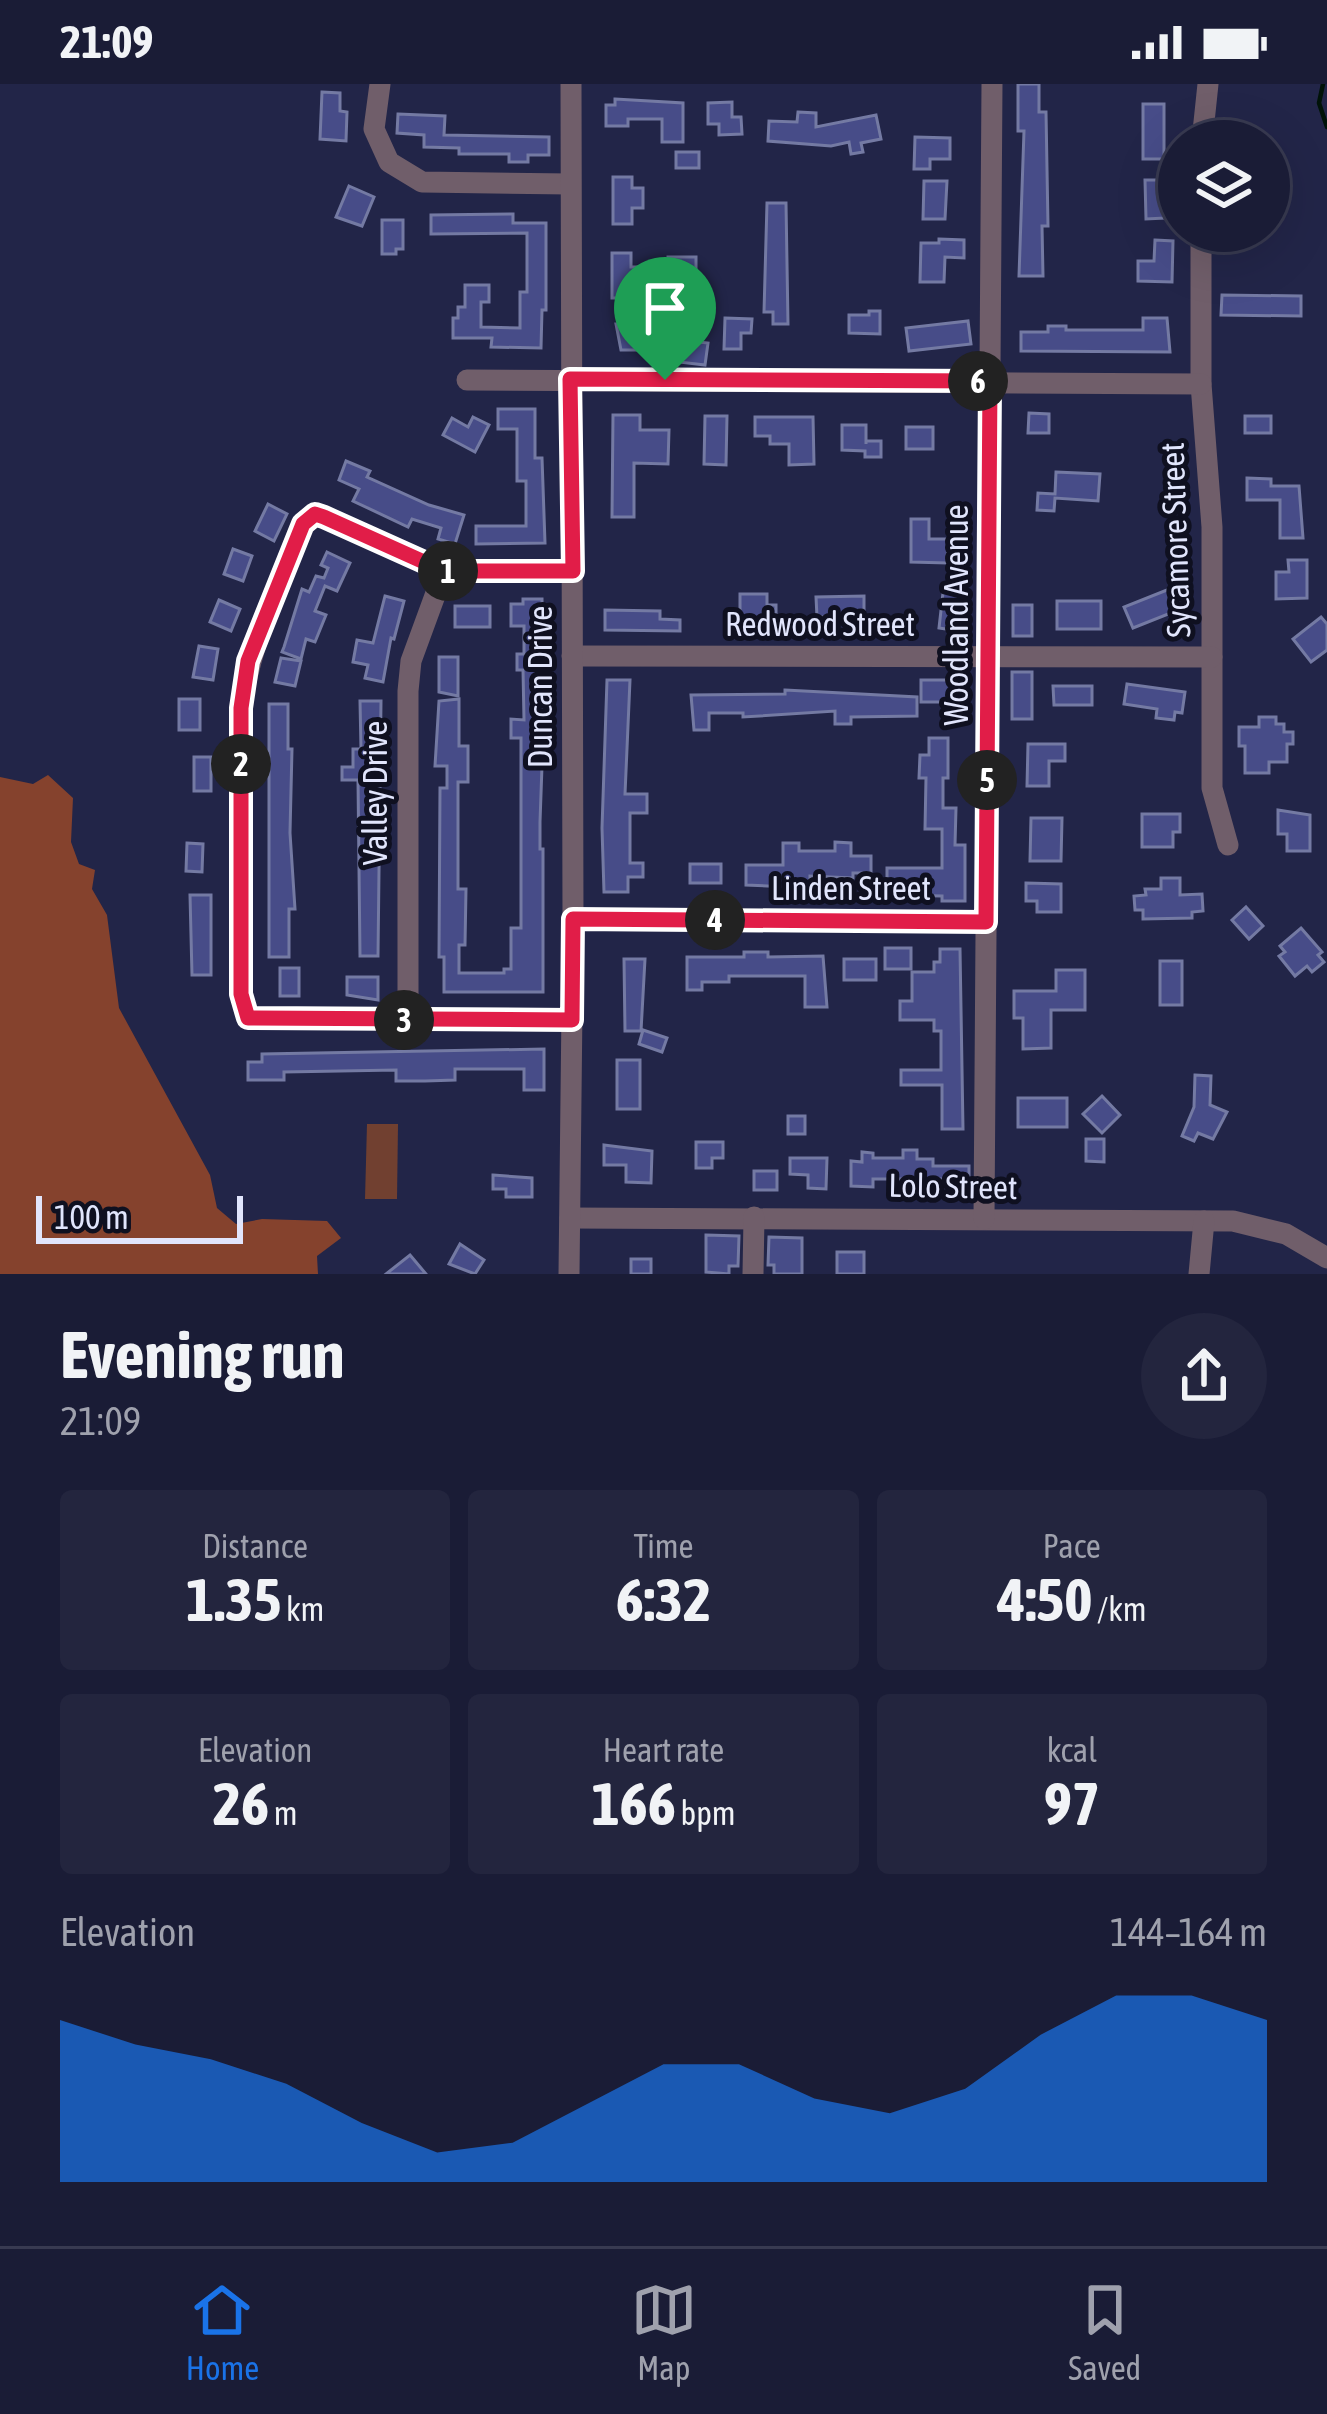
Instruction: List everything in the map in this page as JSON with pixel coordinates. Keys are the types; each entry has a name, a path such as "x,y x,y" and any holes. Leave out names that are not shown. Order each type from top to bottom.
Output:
{"street":[{"path":"380,84 374,129 389,162 422,182 570,184"},
{"name":"Duncan Drive","path":"569,1274 571,84"},
{"name":"Woodland Avenue","path":"984,1219 992,84"},
{"path":"1204,120 1208,84"},
{"name":"Sycamore Street","path":"1201,252 1201,384 1212,527 1212,788 1228,844"},
{"path":"467,380 1201,384"},
{"path":"572,1020 248,1018 241,994 241,708 248,661 303,524 315,514 444,571 573,571"},
{"name":"Valley Drive","path":"409,1020 408,691 411,661 444,571"},
{"name":"Redwood Street","path":"572,656 1212,657"},
{"name":"Linden Street","path":"573,919 986,922"},
{"path":"754,1217 754,1274"},
{"name":"Lolo Street","path":"570,1218 1204,1221 1263,1225 1321,1254"},
{"path":"1199,1274 1204,1221"}],"shaded area":[{"path":"48,775 73,798 71,842 79,864 95,870 92,889 107,915 119,1008 210,1175 217,1208 236,1224 262,1219 327,1221 341,1238 317,1256 318,1274 0,1274 0,777 33,784"},
{"path":"367,1124 398,1124 397,1199 365,1199"}],"building":[{"path":"1018,84 1039,84 1039,112 1046,112 1048,226 1042,226 1043,276 1019,276 1024,131 1018,131"},
{"path":"322,92 340,93 340,111 347,112 346,141 320,139"},
{"path":"615,99 683,103 683,142 662,142 662,119 628,119 628,126 606,126 606,105 615,105"},
{"path":"732,102 732,117 741,117 742,134 719,135 719,124 708,124 708,103"},
{"path":"1143,104 1164,104 1164,120 1158,120 1158,159 1143,159"},
{"path":"798,112 816,113 816,127 876,115 881,139 861,143 863,152 851,154 849,142 831,146 768,141 769,121 797,122"},
{"path":"398,114 445,116 444,135 549,137 549,155 528,155 528,162 509,162 509,154 459,154 459,148 424,147 424,135 397,133"},
{"path":"915,137 950,138 950,159 930,159 930,169 914,169"},
{"path":"676,152 699,152 699,168 676,168"},
{"path":"613,177 632,177 632,188 643,188 643,208 632,208 632,224 613,224"},
{"path":"1145,180 1158,180 1158,218 1146,219"},
{"path":"924,181 947,181 945,219 923,219"},
{"path":"349,186 374,197 362,226 336,217"},
{"path":"767,203 786,203 788,324 773,324 773,312 764,312"},
{"path":"513,214 513,223 546,223 541,348 491,347 492,338 453,338 453,318 458,318 458,307 465,307 465,285 489,285 489,302 481,302 481,327 520,328 520,292 527,292 527,233 431,234 431,215"},
{"path":"382,220 403,220 403,249 396,249 396,254 382,254"},
{"path":"939,239 964,240 964,258 945,257 944,282 920,282 921,243 939,243"},
{"path":"1158,240 1158,252 1173,252 1172,282 1138,281 1138,261 1154,261"},
{"path":"612,253 631,253 631,267 640,267 640,281 632,281 632,298 612,298"},
{"path":"668,257 696,257 696,288 677,288 677,278 668,278"},
{"path":"1222,295 1301,296 1301,316 1221,315"},
{"path":"869,311 880,311 880,334 849,333 849,315 869,315"},
{"path":"725,318 752,319 751,333 741,333 741,349 724,349"},
{"path":"1143,318 1167,318 1170,352 1021,351 1021,332 1048,332 1048,326 1143,330"},
{"path":"968,321 971,344 909,351 906,328"},
{"path":"616,324 643,324 643,350 621,350"},
{"path":"681,340 708,343 705,365 679,362"},
{"path":"498,409 535,409 535,458 542,458 545,543 476,544 476,526 526,526 526,481 517,481 517,429 498,429"},
{"path":"1029,413 1049,414 1049,433 1028,433"},
{"path":"613,415 640,415 640,430 669,430 668,464 634,463 634,517 612,517"},
{"path":"705,416 727,416 726,465 704,464"},
{"path":"1245,416 1271,416 1271,433 1245,433"},
{"path":"473,417 489,425 475,452 443,435 452,418 468,427"},
{"path":"755,417 813,417 814,464 789,465 789,444 770,444 770,436 755,436"},
{"path":"842,425 866,425 866,441 881,441 881,457 842,450"},
{"path":"906,427 933,427 933,449 906,449"},
{"path":"346,461 370,471 367,477 464,515 455,544 438,539 441,528 412,519 408,527 353,501 359,489 339,480"},
{"path":"1056,472 1100,474 1098,501 1055,498 1054,511 1037,510 1038,493 1055,494"},
{"path":"1247,478 1271,479 1271,486 1299,486 1303,538 1280,538 1280,500 1247,500"},
{"path":"268,504 287,514 274,541 255,531"},
{"path":"911,519 929,519 929,539 948,539 947,563 911,562"},
{"path":"233,549 252,556 243,581 224,574"},
{"path":"327,552 350,563 337,591 325,586 315,611 326,615 315,642 306,639 301,659 282,652 302,589 309,592 316,576 324,578 328,568 321,565"},
{"path":"1288,560 1307,560 1307,598 1276,599 1276,572 1289,572"},
{"path":"944,584 964,586 959,631 939,628"},
{"path":"1177,586 1186,607 1133,628 1124,607"},
{"path":"740,594 767,594 767,605 776,605 776,621 740,621"},
{"path":"385,596 404,601 383,682 365,678 368,665 353,662 357,640 373,643"},
{"path":"864,596 864,616 817,617 816,597"},
{"path":"523,599 542,599 542,654 546,654 540,822 543,992 444,992 444,957 439,957 440,788 447,788 447,766 435,766 439,701 459,699 459,746 468,746 468,782 458,782 458,889 466,889 465,945 459,945 459,973 511,969 511,928 521,928 521,738 511,738 511,719 524,720 523,670 517,670 517,654 524,654 524,626 511,626 511,604 523,604"},
{"path":"219,600 240,609 231,631 210,622"},
{"path":"1057,601 1101,601 1101,629 1057,629"},
{"path":"1013,605 1032,605 1032,636 1013,636"},
{"path":"455,606 490,606 490,627 455,627"},
{"path":"605,610 660,611 660,619 680,620 680,631 605,630"},
{"path":"1321,617 1327,624 1327,650 1311,662 1293,639"},
{"path":"199,646 218,649 213,680 193,677"},
{"path":"439,657 458,657 458,696 439,692"},
{"path":"281,658 301,661 295,686 275,682"},
{"path":"1012,672 1032,672 1032,719 1012,719"},
{"path":"607,680 630,680 625,794 647,794 647,813 630,813 630,863 643,863 643,877 628,877 628,892 604,892"},
{"path":"921,680 952,680 952,702 921,702"},
{"path":"1127,684 1185,692 1182,713 1175,712 1174,720 1156,718 1157,709 1124,704"},
{"path":"1053,686 1092,686 1092,705 1054,705"},
{"path":"785,690 917,697 917,716 851,717 851,724 835,724 835,711 743,717 743,713 709,713 709,730 694,730 691,695 785,694"},
{"path":"179,699 200,699 200,730 179,730"},
{"path":"360,701 381,701 378,956 360,956 358,780 342,780 342,767 353,767 353,749 361,749"},
{"path":"269,704 288,704 288,749 292,749 295,909 289,909 289,957 269,957"},
{"path":"1259,717 1276,717 1276,724 1284,724 1284,732 1293,732 1293,744 1287,744 1287,762 1269,762 1269,773 1245,773 1239,727 1259,727"},
{"path":"929,738 948,738 943,808 956,808 955,845 965,845 965,901 887,895 887,868 942,868 942,829 925,829 926,778 919,778 920,755 929,755"},
{"path":"1028,744 1065,744 1065,761 1049,761 1049,786 1027,786"},
{"path":"194,757 211,757 211,791 194,791"},
{"path":"1278,810 1310,815 1310,851 1287,851 1287,834 1278,834"},
{"path":"1142,814 1180,814 1180,832 1173,832 1173,847 1142,847"},
{"path":"1031,818 1062,818 1061,861 1030,861"},
{"path":"835,842 851,843 851,856 871,856 871,873 853,873 853,878 810,876 810,888 746,885 746,865 783,865 783,843 799,843 799,851 835,851"},
{"path":"187,843 203,844 202,872 186,871"},
{"path":"690,864 721,864 721,883 690,883"},
{"path":"1161,878 1180,878 1180,895 1202,894 1203,911 1192,912 1192,918 1143,919 1143,910 1135,910 1134,896 1146,895 1145,889 1161,889"},
{"path":"1026,883 1061,884 1061,912 1037,912 1037,901 1026,901"},
{"path":"190,895 211,895 211,975 192,975"},
{"path":"1246,907 1263,926 1249,939 1232,920"},
{"path":"1301,928 1322,952 1318,955 1324,962 1312,972 1307,966 1295,976 1279,956 1285,952 1280,946"},
{"path":"885,948 911,948 911,969 885,969"},
{"path":"940,949 960,949 963,1129 942,1129 942,1085 901,1085 901,1070 941,1070 941,1031 934,1031 934,1020 900,1020 900,1001 912,1001 912,972 934,972"},
{"path":"744,952 768,952 768,957 823,956 827,1007 805,1007 805,976 729,976 729,982 702,982 702,990 687,990 687,957 744,957"},
{"path":"624,959 645,959 641,1031 625,1031"},
{"path":"844,959 876,959 876,980 844,980"},
{"path":"1160,961 1182,961 1182,1005 1160,1005"},
{"path":"280,968 299,968 299,996 280,996"},
{"path":"1056,970 1085,970 1085,1010 1051,1010 1051,1048 1023,1049 1023,1018 1014,1018 1014,991 1056,991"},
{"path":"347,977 378,977 378,1000 347,995"},
{"path":"643,1030 667,1038 662,1052 639,1044"},
{"path":"544,1049 544,1090 524,1090 524,1069 455,1069 455,1080 396,1081 396,1070 284,1072 284,1080 248,1080 248,1062 262,1062 262,1054"},
{"path":"617,1060 640,1060 640,1109 617,1109"},
{"path":"1195,1075 1211,1076 1210,1105 1227,1112 1213,1139 1198,1133 1194,1141 1182,1136 1194,1107"},
{"path":"1102,1096 1120,1115 1102,1133 1083,1114"},
{"path":"1018,1098 1067,1098 1067,1127 1018,1127"},
{"path":"788,1116 805,1116 805,1134 788,1134"},
{"path":"1086,1139 1104,1139 1104,1162 1086,1161"},
{"path":"696,1142 723,1142 723,1158 712,1158 712,1168 696,1168"},
{"path":"604,1145 652,1151 651,1183 626,1182 626,1165 604,1165"},
{"path":"903,1150 917,1150 917,1159 933,1159 933,1166 969,1166 969,1185 949,1185 949,1179 873,1179 873,1187 851,1186 851,1161 862,1162 862,1152 873,1153 873,1158 903,1158"},
{"path":"790,1158 827,1158 826,1189 808,1188 808,1175 790,1174"},
{"path":"754,1171 777,1171 777,1190 754,1190"},
{"path":"493,1175 532,1178 532,1197 506,1197 506,1189 493,1189"},
{"path":"706,1235 739,1236 738,1266 729,1266 729,1274 706,1272"},
{"path":"769,1237 802,1238 802,1274 774,1274 774,1265 768,1265"},
{"path":"460,1244 484,1260 475,1274 449,1264"},
{"path":"837,1252 864,1252 864,1274 837,1274"},
{"path":"410,1255 426,1274 386,1274"},
{"path":"631,1259 651,1259 651,1274 631,1274"}],"waterway":[{"path":"1323,84 1319,103 1327,127"}],"route":[{"path":"570,379 665,380 990,381 986,922 573,919 572,1020 248,1018 241,994 241,708 248,661 303,524 315,514 324,517 444,571 573,571 570,379"}]}
